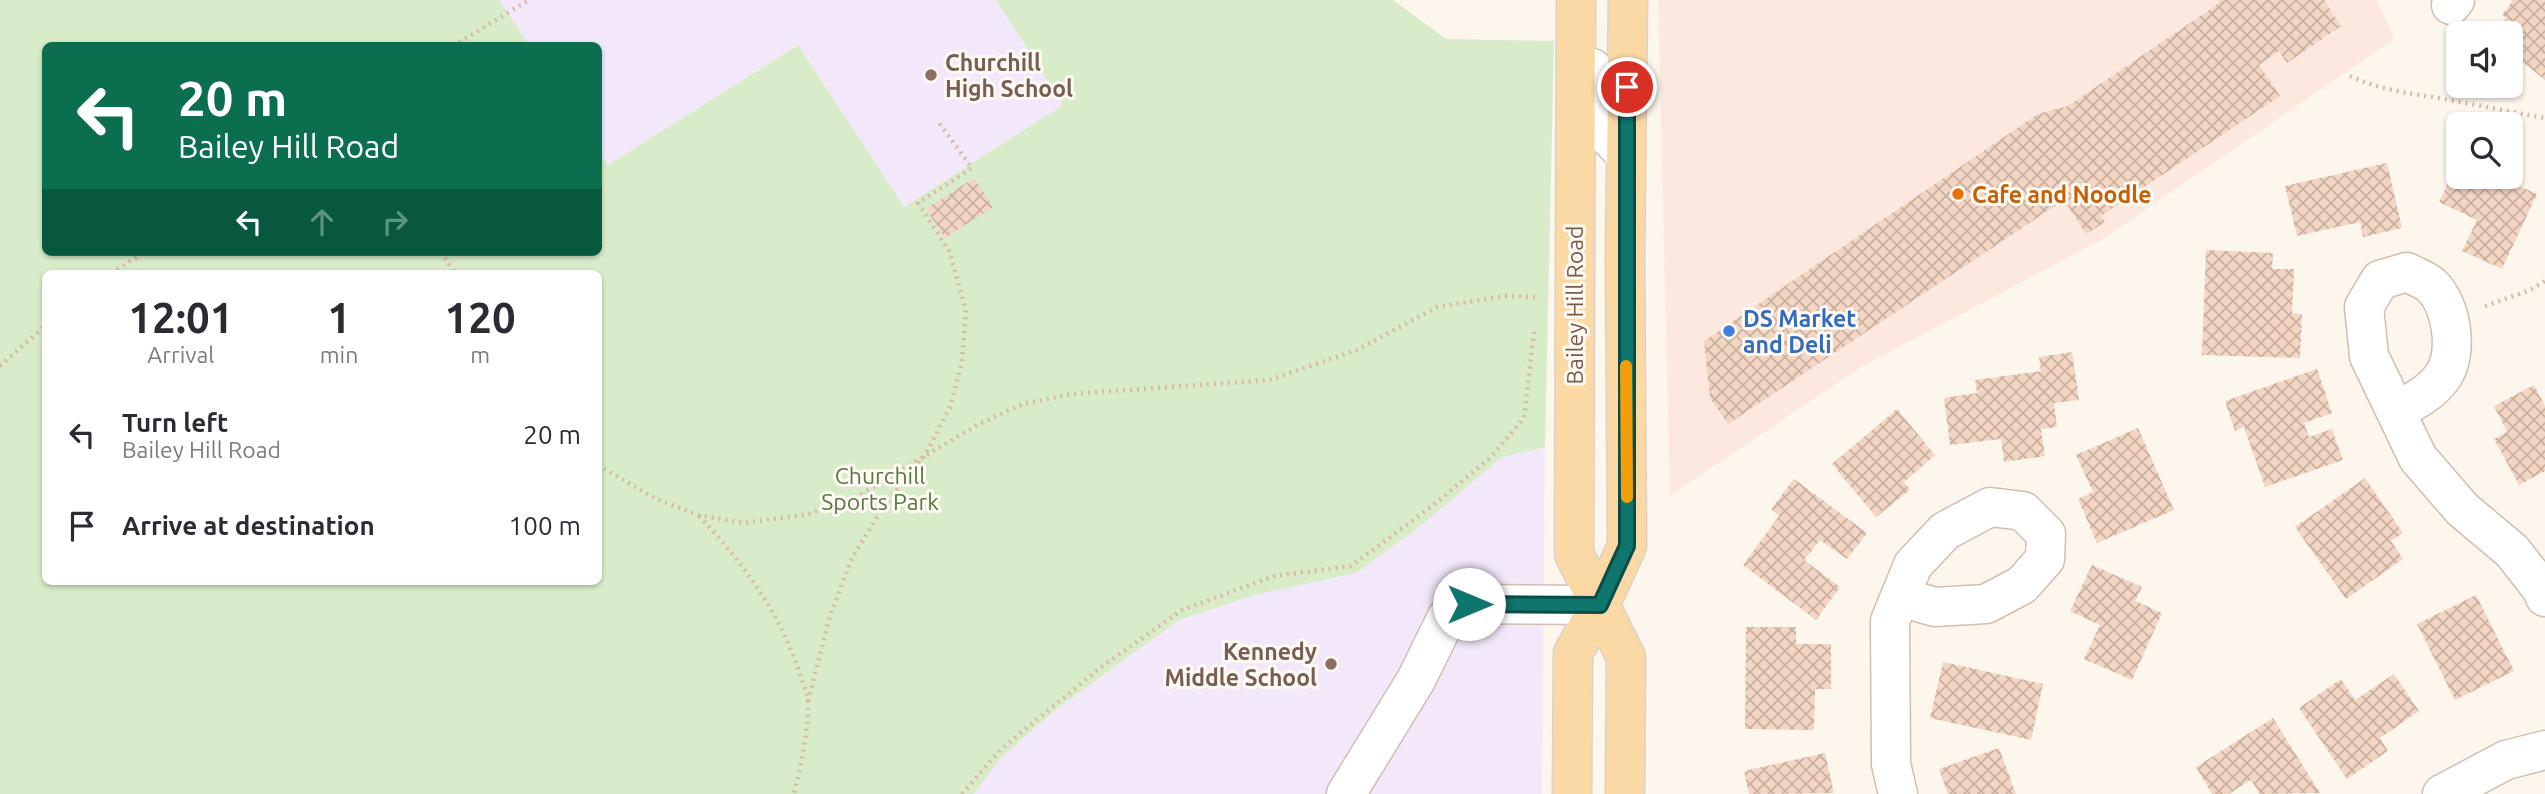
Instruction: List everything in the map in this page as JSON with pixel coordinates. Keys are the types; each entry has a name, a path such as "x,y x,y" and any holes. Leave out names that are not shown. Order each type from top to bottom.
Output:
{"main road":[{"path":"1572,794 1573,653 1600,605 1627,546 1625,259 1628,0"},
{"name":"Bailey Hill Road","path":"1576,11 1574,218 1556,299 1574,554 1626,657 1625,794"},
{"path":"1574,218 1608,253 1625,259"}],"street":[{"path":"1576,11 1591,33 1592,112 1600,128 1626,155"},
{"path":"2396,411 2421,399 2444,375 2452,348 2446,307 2431,285 2407,272 2380,280 2364,307 2369,356 2418,458 2462,509 2512,551 2545,597"},
{"path":"1898,794 1891,764 1889,621 1899,597"},
{"path":"1346,794 1416,680 1447,617 1469,604 1600,605"},
{"path":"2442,794 2505,760 2545,750"}],"path":[{"path":"460,42 529,0"},
{"path":"2350,76 2372,87 2545,118"},
{"path":"794,794 801,768 808,701 830,617 852,558 883,507 925,457 950,407 962,362 966,310 949,251 918,203 972,168 939,123"},
{"path":"116,270 139,256"},
{"path":"2448,318 2530,290 2545,281"},
{"path":"602,467 656,499 698,515 744,523 809,514 856,497 979,424 1023,404 1071,394 1269,380 1357,350 1437,307 1505,296 1556,299"},
{"path":"1537,310 1556,299"},
{"path":"962,794 1000,750 1100,668 1182,610 1274,576 1351,566 1431,507 1491,457 1524,418 1535,324"},
{"path":"0,366 42,329"},
{"path":"698,515 745,569 775,615 797,664 808,701"}],"shaded area":[{"name":"Churchill High School","path":"499,0 996,0 1063,105 904,207 797,45 608,165 602,156 602,42 527,42"},
{"path":"1658,0 2377,0 2394,39 2103,239 1863,366 1670,495"},
{"name":"Kennedy Middle School","path":"1545,447 1542,794 974,794 1001,758 1058,708 1179,620 1258,594 1502,457"}],"green space":[{"name":"Churchill Sports Park","path":"0,0 499,0 527,42 42,42 42,256 602,256 602,156 608,165 798,45 904,207 1063,105 996,0 1393,0 1446,39 1554,41 1545,447 1502,457 1419,527 1356,573 1258,594 1179,620 1058,708 1001,758 974,794 0,794"}],"building":[{"path":"2220,0 2324,0 2341,26 2287,63 2279,51 2259,65 2280,96 2101,216 2105,222 2086,234 2064,200 1728,424 1710,398 1704,341 2038,114 2068,106 2218,4"},
{"path":"2513,0 2545,0 2545,80 2523,63 2523,21 2503,21 2506,18 2502,15"},
{"path":"2387,163 2402,228 2363,237 2360,222 2297,236 2285,186"},
{"path":"974,178 993,207 945,238 926,209"},
{"path":"2446,187 2523,188 2537,194 2502,269 2462,251 2477,220 2439,202"},
{"path":"2206,250 2273,253 2272,269 2294,269 2292,313 2302,314 2300,358 2202,355"},
{"path":"2072,352 2079,400 2054,403 2057,427 2041,429 2045,456 2004,462 2001,439 1950,445 1944,398 1977,393 1975,380 2041,371 2039,357"},
{"path":"2317,369 2332,413 2304,423 2309,437 2332,429 2343,460 2265,487 2244,427 2235,431 2225,401"},
{"path":"2534,385 2545,406 2545,471 2519,485 2494,439 2507,432 2494,406"},
{"path":"1897,409 1935,455 1904,482 1910,490 1876,517 1832,464"},
{"path":"2138,428 2174,510 2097,543 2078,499 2093,492 2076,455"},
{"path":"2365,478 2403,533 2391,541 2403,559 2346,599 2295,527"},
{"path":"1794,479 1867,533 1847,559 1820,540 1804,560 1840,587 1816,620 1743,565 1779,516 1771,509"},
{"path":"2092,565 2142,587 2135,601 2162,613 2132,680 2084,659 2100,625 2070,611"},
{"path":"2476,595 2514,671 2455,700 2417,624"},
{"path":"1746,627 1796,627 1796,644 1831,644 1831,689 1815,689 1814,730 1745,729"},
{"path":"1943,662 2043,684 2031,740 1930,718"},
{"path":"2394,674 2419,711 2380,738 2388,751 2347,779 2299,708 2341,679 2355,700"},
{"path":"2273,718 2320,793 2260,794 2251,780 2229,794 2212,794 2196,767"},
{"path":"1999,748 2016,794 1948,794 1939,769"},
{"path":"1825,753 1834,793 1749,794 1744,771"}],"slow traffic":[{"path":"1626,366 1627,497"}],"place":[{"name":"Churchill High School","path":"931,75"},
{"name":"Cafe and Noodle","path":"1958,194"},
{"name":"DS Market and Deli","path":"1729,331"},
{"name":"Kennedy Middle School","path":"1331,664"}],"route":[{"path":"1469,604 1600,605 1627,546 1627,87"}]}
